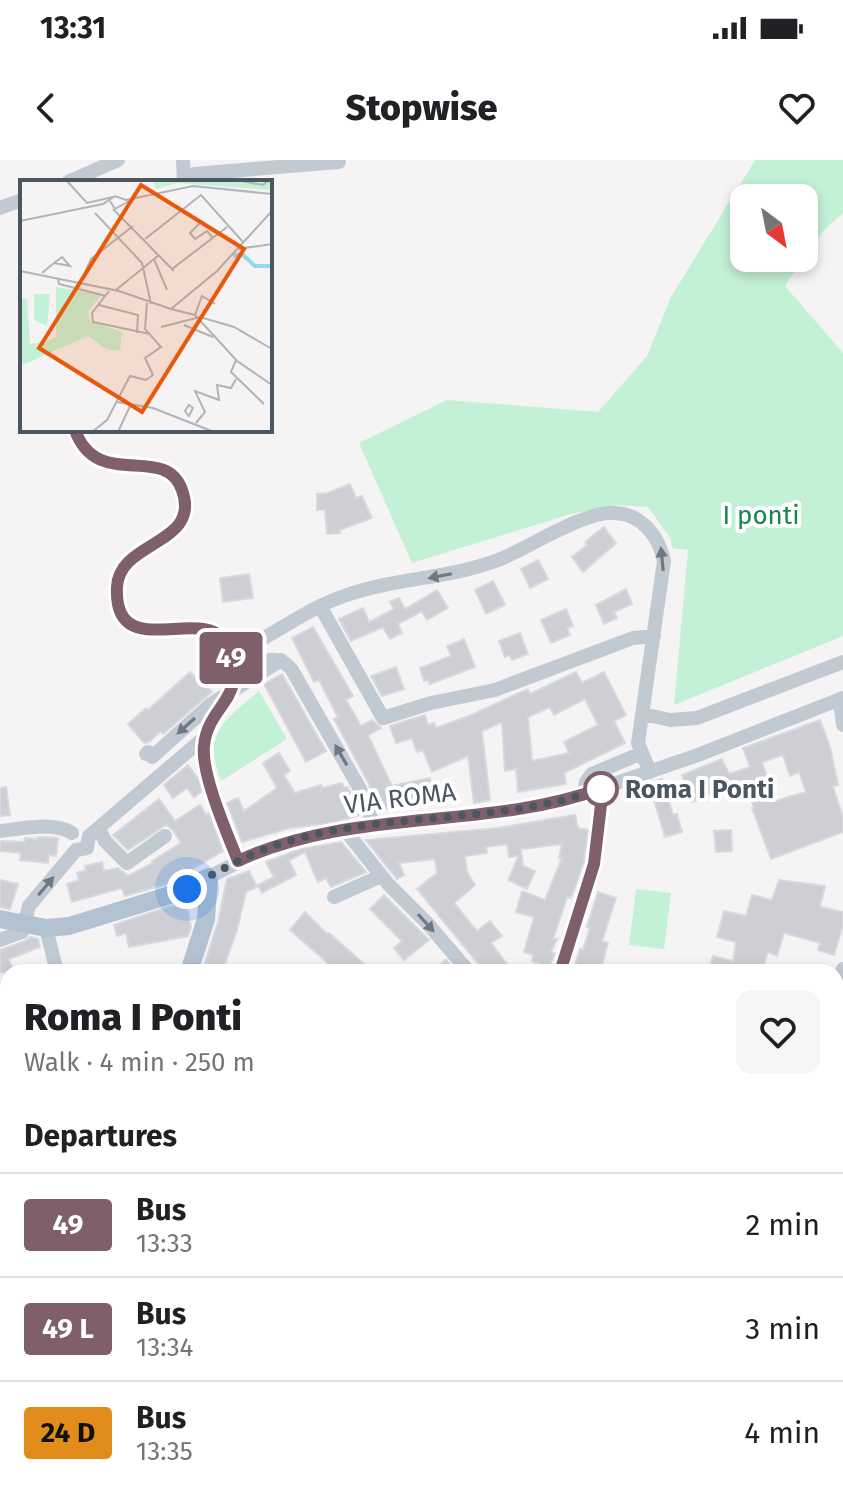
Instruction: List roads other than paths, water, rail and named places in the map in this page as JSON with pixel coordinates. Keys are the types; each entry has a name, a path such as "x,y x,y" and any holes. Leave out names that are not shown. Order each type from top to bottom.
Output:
{"main road":[{"name":"VIA ROMA","path":"0,919 46,928 69,926 170,895 209,877"},
{"path":"192,964 206,919 209,877"}],"street":[{"path":"71,180 93,166 118,160"},
{"path":"183,160 184,180"},
{"path":"194,180 194,174 339,162"},
{"path":"0,208 20,201"},
{"path":"76,432 93,456 108,463 149,466 166,471 175,478 183,493 184,508 178,526 128,561 119,576 117,597 125,617 134,626 146,631 184,628 213,631 222,637 235,673 230,693 206,736 204,748 207,772 238,861"},
{"path":"230,655 320,606 356,592 475,568 502,559 588,519 613,512 624,514 642,522 660,545 664,569 638,743 650,772"},
{"path":"320,606 383,718 431,703 495,690 633,638 654,636"},
{"path":"230,655 253,661 267,658 281,660 292,670 360,789 374,826"},
{"path":"146,754 148,752 152,757 210,705 281,660"},
{"path":"643,714 670,720 697,718 843,662"},
{"name":"VIA ROMA","path":"209,877 280,844 345,830 519,811 583,796 842,711"},
{"path":"0,940 22,932 29,906 76,850 87,848 94,833 206,736"},
{"path":"583,796 586,782 592,774 642,753"},
{"path":"563,964 594,864 603,788"},
{"path":"0,831 52,828 66,829 72,833"},
{"path":"72,833 80,830 94,833 127,863 165,836"},
{"path":"345,830 381,876 462,964"},
{"path":"72,833 69,843 76,850"},
{"path":"334,897 381,876"},
{"path":"46,928 55,964"}],"place":[{"name":"Roma I Ponti","path":"601,789"}],"park label":[{"name":"I ponti","path":"761,515"}]}
